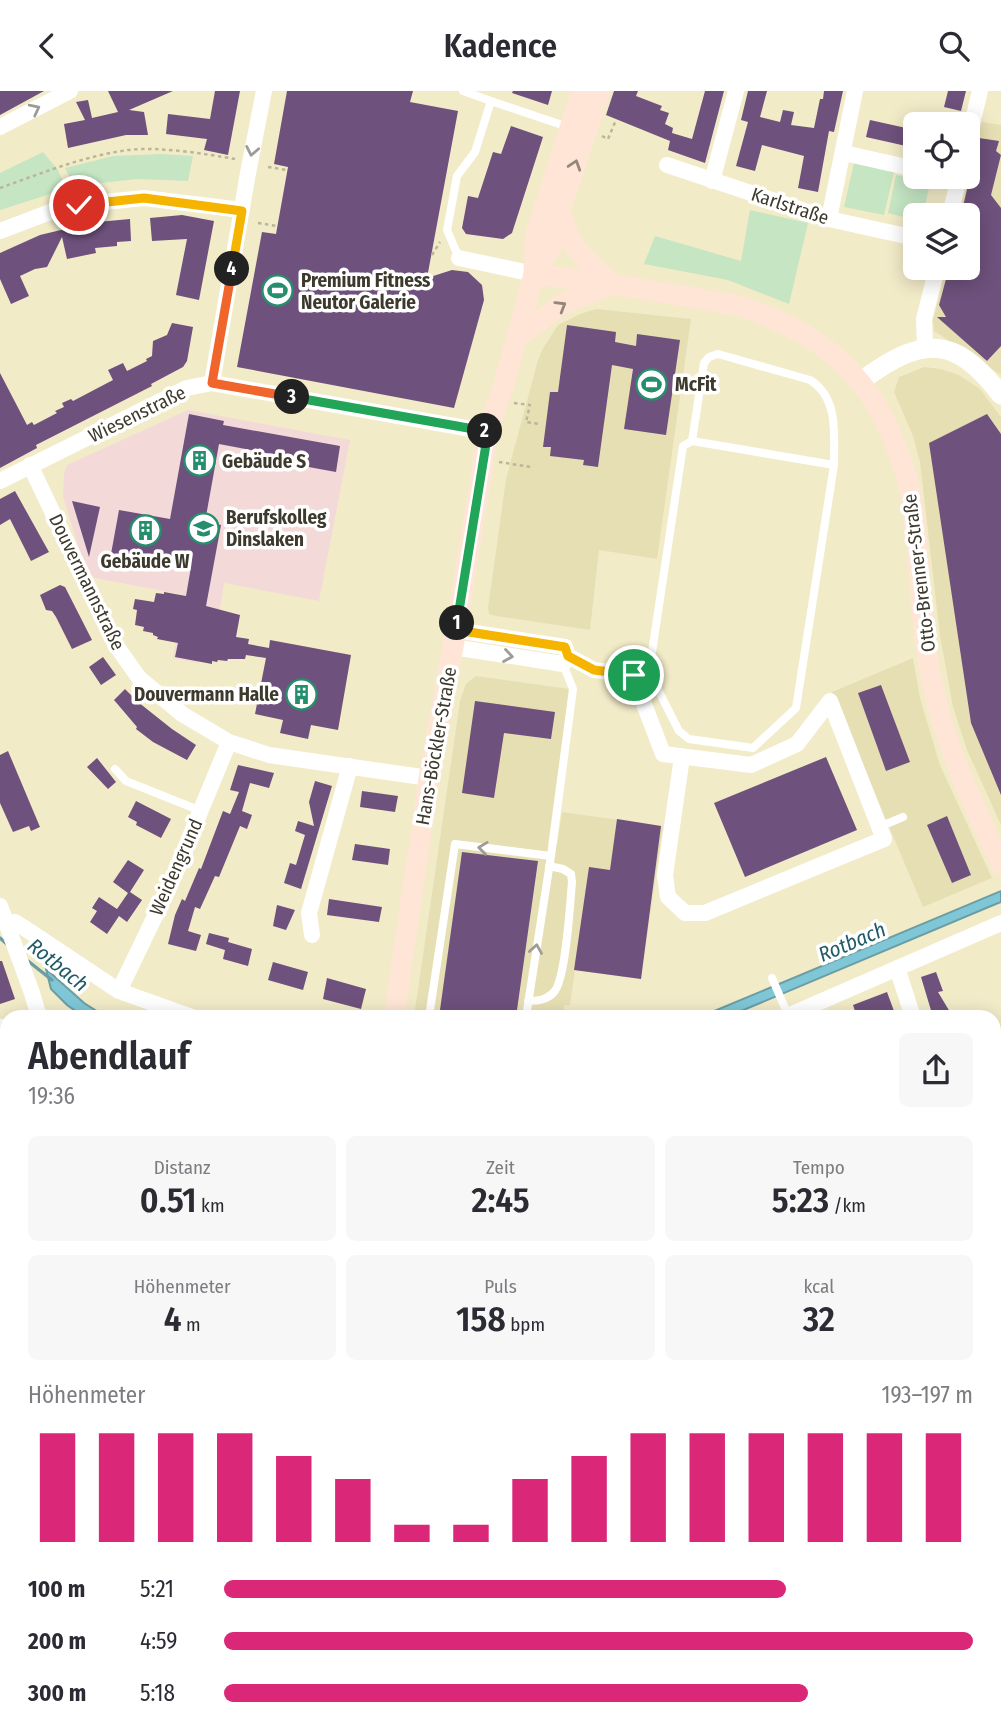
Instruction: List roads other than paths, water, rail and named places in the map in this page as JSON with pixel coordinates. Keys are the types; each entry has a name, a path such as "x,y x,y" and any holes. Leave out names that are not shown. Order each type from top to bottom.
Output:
{"main road":[{"name":"Hans-Böckler-Straße","path":"395,1010 429,778 482,460 534,274 535,236 582,91"},
{"name":"Hans-Böckler-Straße","path":"534,274 551,248 561,208 600,91"},
{"path":"516,339 562,304 612,284 572,246 566,233 561,208"},
{"name":"Otto-Brenner-Straße","path":"534,274 736,305 762,314 813,339 838,358 861,381 889,426 911,494 927,649 943,729 961,778 1001,864"}],"street":[{"path":"0,127 70,91"},
{"path":"212,383 264,91"},
{"path":"712,180 736,91"},
{"path":"829,219 855,91"},
{"path":"975,112 980,91"},
{"path":"844,153 903,166"},
{"name":"Karlstraße","path":"667,165 829,219 903,235"},
{"path":"0,231 66,206 144,198 242,211"},
{"path":"459,258 534,274"},
{"path":"925,347 924,320 934,280"},
{"path":"861,381 901,354 925,347 948,350 969,359 1001,395"},
{"name":"Wiesenstraße","path":"0,481 187,388 212,383 488,432"},
{"name":"Douvermannstraße","path":"30,465 115,644 136,674 181,714 229,742 269,755 429,778"},
{"path":"454,639 566,656 594,670 641,674 663,754 751,765 797,744 832,699 884,839 705,913 685,913 668,897 665,875 682,757"},
{"name":"Weidengrund","path":"119,991 170,885 229,742"},
{"path":"312,935 309,913 351,766"},
{"path":"0,906 36,1010"},
{"path":"6,923 15,922 23,926 119,991 172,1010"},
{"path":"788,1010 897,968 1001,923"},
{"path":"897,968 911,1010"}],"lane":[{"path":"463,91 569,127"},
{"path":"459,258 447,230 457,176 475,152 491,101"},
{"path":"692,441 704,363 709,357 718,354 810,380 821,387 832,412 834,465 796,708 753,748 689,739 679,731 641,674 683,446 692,441 834,465"},
{"path":"527,1010 550,866 573,689 566,656"},
{"path":"116,769 126,781 201,811"},
{"path":"879,827 903,817"},
{"path":"430,1010 455,844 551,856"},
{"path":"528,1001 548,997 556,991 562,972 572,882 571,874 550,866"},
{"path":"772,978 785,1010"}],"water":[{"path":"1001,891 1001,902 744,1010 717,1010"},
{"path":"46,969 95,1010 74,1010 51,989"}],"waterway":[{"name":"Rotbach","path":"0,938 8,945"},
{"name":"Rotbach","path":"28,961 52,980"}],"place":[{"name":"Premium Fitness Neutor Galerie","path":"278,291"},
{"name":"McFit","path":"652,384"},
{"name":"Gebäude S","path":"199,461"},
{"name":"Berufskolleg Dinslaken","path":"203,528"},
{"name":"Gebäude W","path":"145,530"},
{"name":"Douvermann Halle","path":"302,694"}]}
